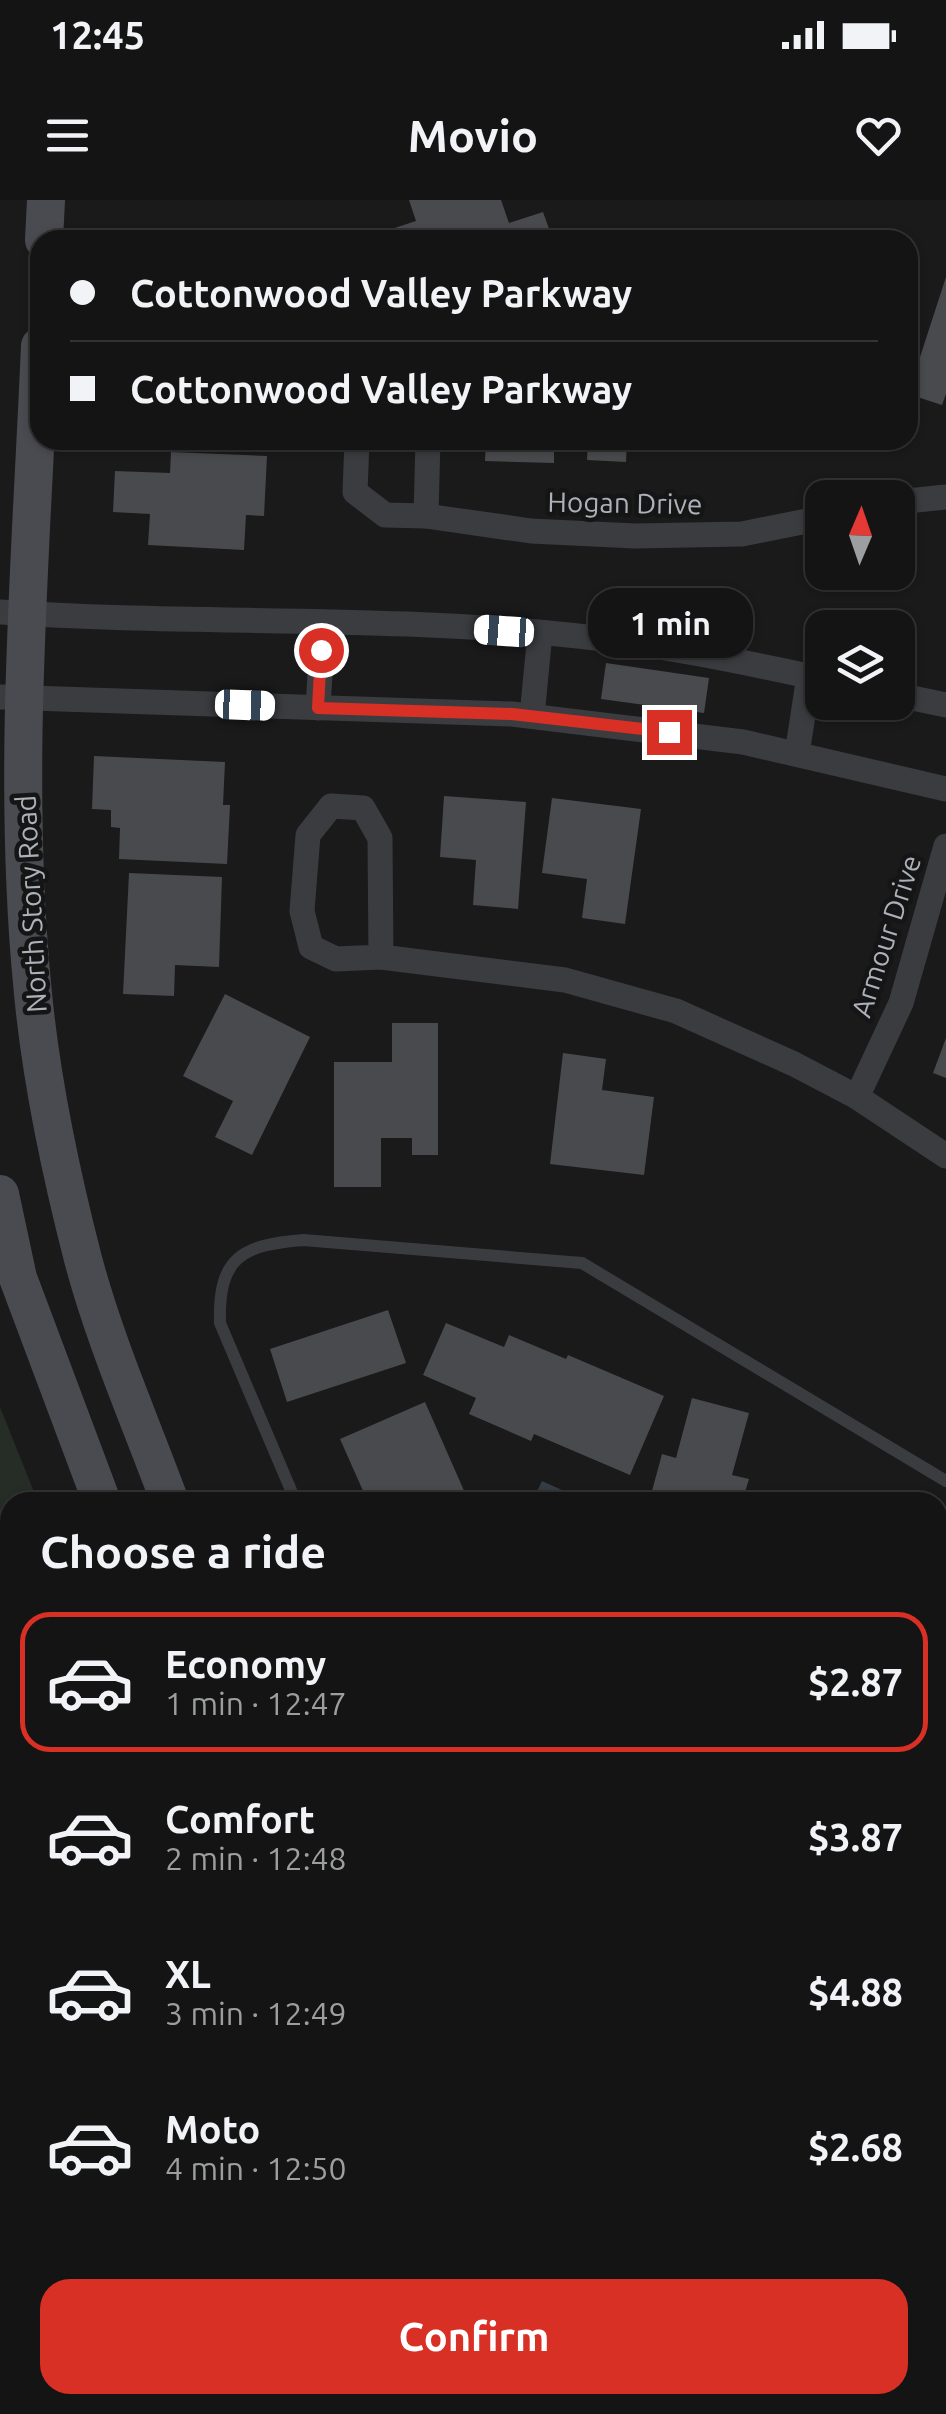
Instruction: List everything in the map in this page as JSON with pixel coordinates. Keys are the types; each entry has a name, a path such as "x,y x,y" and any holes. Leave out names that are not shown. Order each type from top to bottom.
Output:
{"main road":[{"path":"44,230 46,200"},
{"name":"North Story Road","path":"30,449 14,613 12,874 46,1084 84,1262 166,1492"},
{"path":"0,1194 18,1278 98,1492"}],"street":[{"name":"Hogan Drive","path":"357,450 355,492 385,516 426,516 531,531 635,536 742,534 805,521"},
{"path":"426,516 428,450"},
{"path":"915,500 946,497"},
{"path":"14,613 569,634 805,676"},
{"path":"318,708 323,622"},
{"path":"532,716 540,633"},
{"path":"13,698 532,716 743,742 946,790"},
{"path":"915,699 946,706"},
{"path":"797,754 806,720"},
{"path":"381,957 380,838 363,808 331,806 308,836 302,912 311,946 336,958 381,957 565,980 676,1011 857,1097 946,1156"},
{"name":"Armour Drive","path":"857,1097 900,1003 946,846"}],"lane":[{"path":"292,1492 220,1322 219,1291 231,1264 264,1243 303,1240 582,1263 946,1481"}],"shaded area":[{"path":"0,1407 34,1492 0,1492"},
{"path":"542,1481 566,1492 537,1492"}],"building":[{"path":"409,200 501,200 509,223 543,212 549,230 388,230 416,221"},
{"path":"918,263 920,263 918,325"},
{"path":"946,277 946,394 942,405 918,397 918,363"},
{"path":"486,450 554,450 554,463 485,461"},
{"path":"588,450 627,450 626,462 587,460"},
{"path":"171,452 267,456 264,516 246,515 244,550 148,545 150,514 113,512 115,471 170,473"},
{"path":"606,663 709,678 704,713 601,699"},
{"path":"94,756 225,762 223,805 230,805 227,864 119,859 120,828 111,827 111,810 92,809"},
{"path":"444,796 526,802 518,909 473,905 476,860 440,857"},
{"path":"552,798 641,809 625,924 582,918 587,879 542,873"},
{"path":"129,873 222,877 219,967 175,965 174,996 123,994"},
{"path":"225,994 310,1037 252,1155 215,1137 233,1101 183,1076"},
{"path":"392,1023 438,1023 438,1155 412,1155 412,1138 381,1138 381,1187 334,1187 334,1062 392,1062"},
{"path":"946,1038 946,1078 933,1073"},
{"path":"563,1053 606,1059 602,1090 654,1097 644,1175 550,1164"},
{"path":"388,1310 406,1363 287,1402 270,1349"},
{"path":"446,1323 504,1347 509,1335 664,1396 630,1475 534,1434 531,1441 469,1414 476,1398 423,1375"},
{"path":"692,1398 749,1413 732,1475 749,1479 745,1492 652,1492 662,1454 676,1458"},
{"path":"425,1402 465,1492 364,1492 340,1439"}],"route":[{"path":"321,650 318,708 512,714 669,732"}]}
